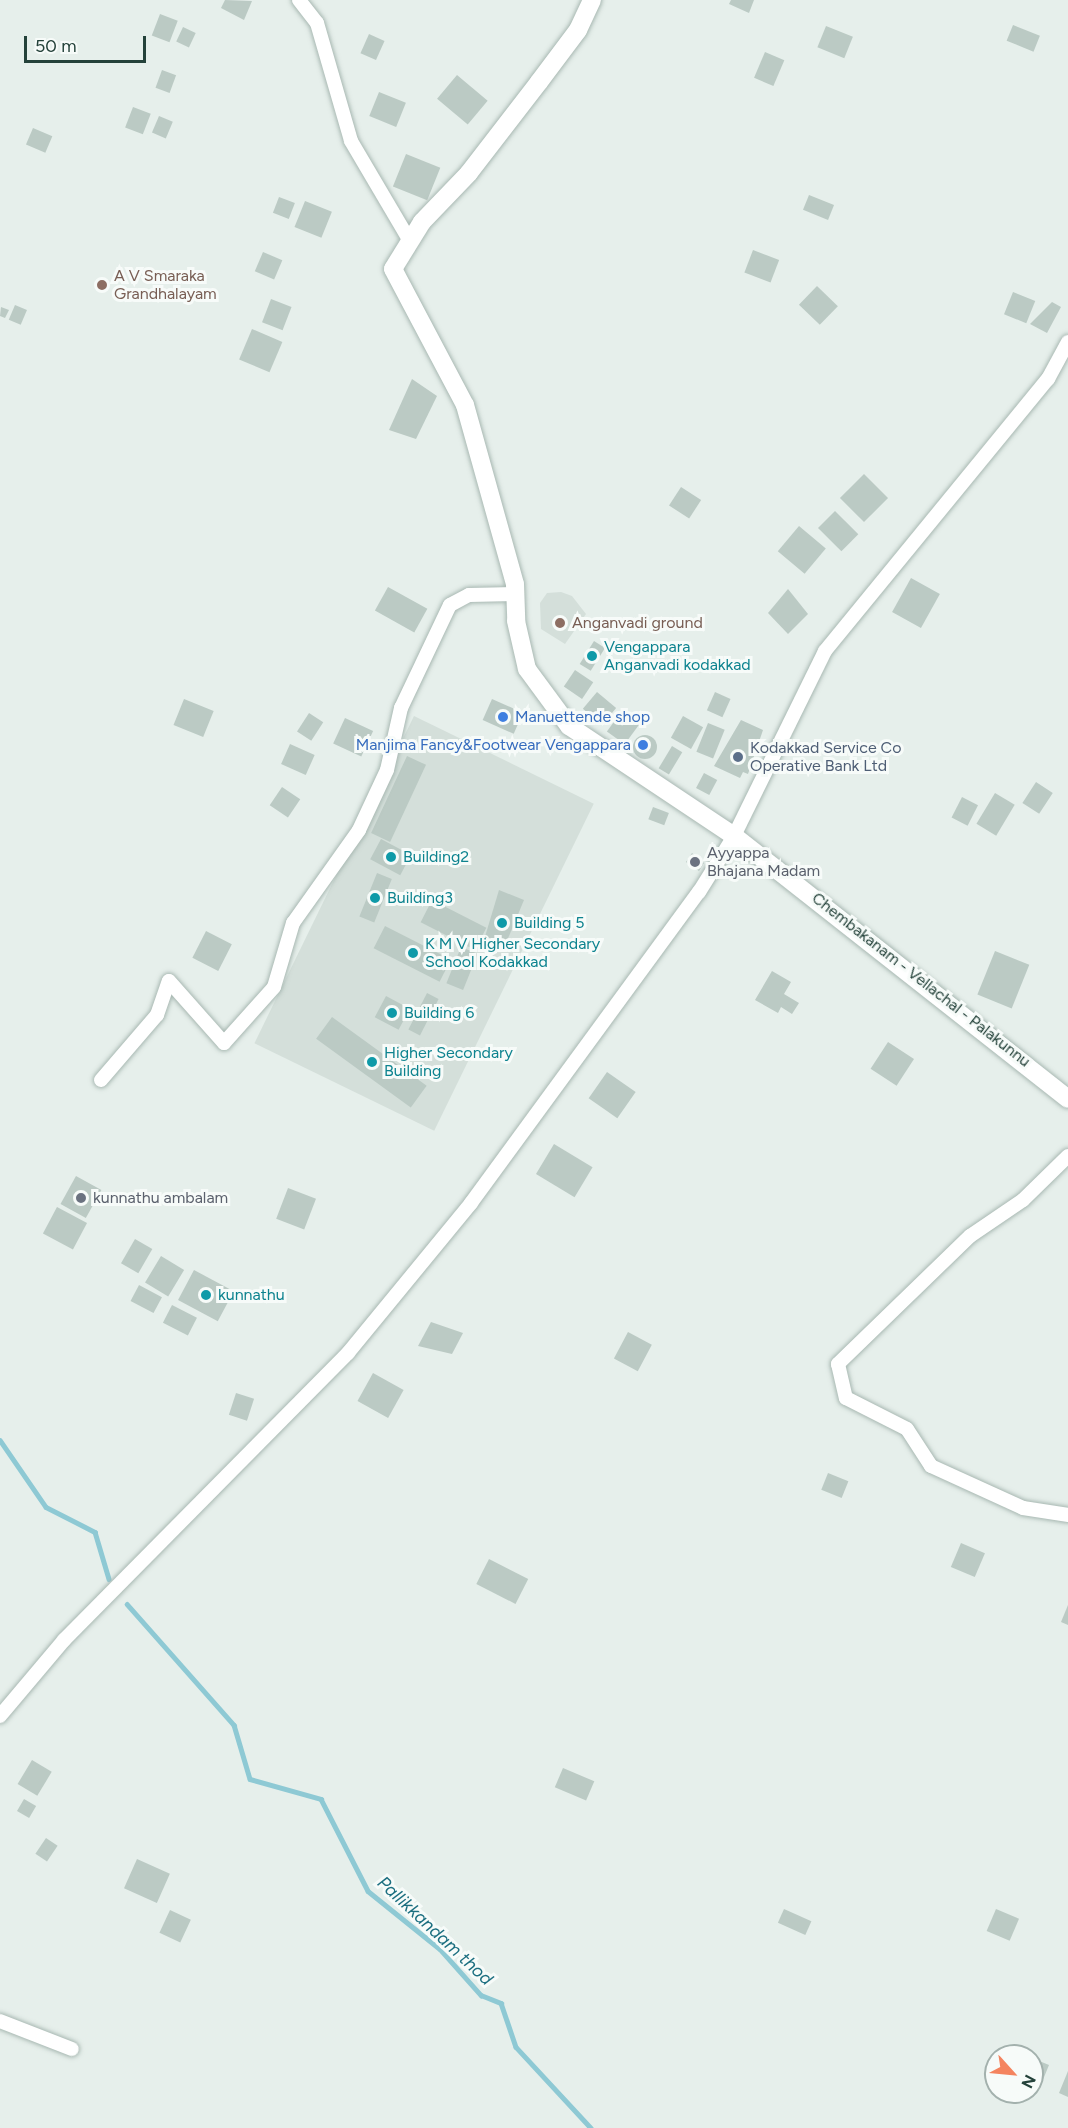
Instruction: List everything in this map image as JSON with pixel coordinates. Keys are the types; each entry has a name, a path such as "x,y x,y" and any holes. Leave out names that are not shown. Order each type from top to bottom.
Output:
{"main road":[{"name":"Chembakanam - Vellachal - Palakunnu","path":"592,0 539,82 410,241 393,269 465,405 516,594 527,669 569,726 734,836 1068,1099"}],"street":[{"path":"299,0 317,23 351,141 410,241"},
{"path":"0,1716 64,1640 348,1353 491,1178 655,958 734,836 825,651 1048,379 1068,342"},
{"path":"100,1080 157,1015 169,981 224,1043 274,987 293,923 347,849 387,770 401,708 450,605 469,595 516,594"},
{"path":"1068,1156 1023,1200 970,1236 838,1364 846,1398 908,1429 931,1466 1023,1508 1068,1515"},
{"path":"0,2020 72,2049"}],"shaded area":[{"name":"Anganvadi ground","path":"561,592 572,596 586,614 565,644 541,629 540,603 547,593"},
{"path":"414,716 594,804 434,1131 254,1043"}],"building":[{"path":"225,0 252,1 244,20 221,8"},
{"path":"731,0 754,0 749,13 729,4"},
{"path":"160,14 178,21 169,42 152,35"},
{"path":"1013,25 1040,36 1034,52 1007,41"},
{"path":"826,26 853,37 844,58 817,47"},
{"path":"183,27 196,33 189,47 176,42"},
{"path":"369,34 385,41 376,60 360,53"},
{"path":"765,52 784,60 773,86 754,78"},
{"path":"162,70 176,75 170,93 156,88"},
{"path":"457,75 488,101 468,124 437,99"},
{"path":"379,92 406,103 396,127 369,116"},
{"path":"133,107 151,114 143,134 125,128"},
{"path":"159,116 173,122 166,138 152,133"},
{"path":"33,128 52,136 45,153 26,145"},
{"path":"406,154 440,168 427,200 393,186"},
{"path":"809,195 834,205 828,220 803,210"},
{"path":"279,197 295,203 289,219 273,213"},
{"path":"305,201 332,212 321,238 295,227"},
{"path":"753,250 779,260 771,282 744,272"},
{"path":"263,252 282,260 274,280 255,271"},
{"path":"817,286 838,306 820,325 799,305"},
{"path":"1013,292 1035,301 1026,323 1004,314"},
{"path":"271,299 292,307 283,330 262,322"},
{"path":"1052,302 1061,307 1047,333 1030,324"},
{"path":"15,305 27,310 21,325 9,320"},
{"path":"1,307 9,310 5,318 0,316"},
{"path":"252,329 282,342 269,372 239,359"},
{"path":"412,379 437,396 416,439 389,430"},
{"path":"864,474 888,498 864,522 840,498"},
{"path":"681,487 701,500 689,519 669,505"},
{"path":"835,511 858,534 841,551 818,528"},
{"path":"799,526 826,548 805,574 778,551"},
{"path":"911,578 940,594 921,628 892,612"},
{"path":"388,587 427,609 414,632 375,611"},
{"path":"788,589 808,614 788,634 768,613"},
{"name":"Vengappara Anganvadi kodakkad","path":"594,641 605,648 591,671 580,664"},
{"path":"575,670 593,682 582,699 564,687"},
{"path":"597,692 616,708 602,725 583,709"},
{"path":"715,692 731,699 722,717 707,710"},
{"path":"184,699 214,711 203,737 174,725"},
{"name":"Manuettende shop","path":"492,699 523,713 514,734 483,720"},
{"path":"621,712 639,725 625,744 607,731"},
{"path":"309,713 323,722 311,741 297,731"},
{"path":"683,716 703,727 691,749 671,738"},
{"path":"345,718 373,731 361,756 333,743"},
{"name":"Kodakkad Service Co Operative Bank Ltd","path":"741,720 763,730 748,774 743,772 740,778 714,766"},
{"path":"708,723 725,730 713,758 696,752"},
{"name":"Manjima Fancy&Footwear Vengappara","path":"645,735 654,738 657,747 654,756 645,759 636,756 633,747 636,738"},
{"path":"290,744 315,755 306,775 281,764"},
{"path":"672,746 682,752 669,774 659,768"},
{"path":"407,756 426,765 390,842 371,833"},
{"path":"704,773 717,780 709,795 696,788"},
{"path":"1036,782 1053,793 1039,814 1022,803"},
{"path":"282,787 300,799 288,818 270,805"},
{"path":"995,793 1015,805 996,836 976,824"},
{"path":"962,797 978,805 968,826 952,817"},
{"path":"653,807 669,813 664,825 648,819"},
{"name":"Building2","path":"381,839 411,855 400,875 370,859"},
{"name":"Ayyappa Bhajana Madam","path":"692,853 704,863 699,871 686,862"},
{"name":"Building3","path":"377,873 392,879 374,923 359,917"},
{"name":"Building 5","path":"499,890 524,900 504,948 484,940"},
{"path":"432,900 486,928 475,950 421,922"},
{"name":"K M V Higher Secondary School Kodakkad","path":"385,926 451,960 440,982 374,948"},
{"path":"206,931 232,944 218,971 192,958"},
{"path":"461,947 478,954 463,990 446,983"},
{"path":"995,951 1029,965 1012,1008 977,995"},
{"path":"772,971 791,982 784,994 799,1003 792,1014 781,1007 778,1013 755,1000"},
{"path":"427,993 439,999 420,1035 408,1030"},
{"name":"Building 6","path":"386,996 410,1009 399,1030 375,1017"},
{"name":"Higher Secondary Building","path":"332,1017 427,1086 411,1108 316,1039"},
{"path":"888,1042 914,1059 897,1086 871,1069"},
{"path":"607,1072 636,1092 617,1118 589,1098"},
{"path":"554,1144 593,1167 575,1197 536,1174"},
{"name":"kunnathu ambalam","path":"76,1176 101,1190 86,1218 60,1204"},
{"path":"288,1188 316,1199 304,1230 276,1219"},
{"path":"57,1207 87,1223 73,1249 43,1233"},
{"path":"135,1239 152,1249 138,1273 121,1263"},
{"path":"161,1256 184,1270 168,1296 145,1283"},
{"name":"kunnathu","path":"194,1270 234,1291 218,1321 178,1300"},
{"path":"139,1285 162,1297 154,1313 131,1301"},
{"path":"172,1305 197,1318 188,1336 163,1323"},
{"path":"431,1322 463,1333 452,1354 418,1346"},
{"path":"628,1332 652,1345 638,1371 614,1358"},
{"path":"373,1373 404,1390 388,1418 357,1401"},
{"path":"236,1393 254,1399 247,1421 229,1415"},
{"path":"828,1473 848,1481 842,1498 821,1490"},
{"path":"961,1543 985,1553 975,1577 951,1567"},
{"path":"489,1559 528,1579 515,1604 476,1584"},
{"path":"1068,1605 1068,1625 1061,1622"},
{"path":"32,1760 52,1772 37,1796 18,1784"},
{"path":"563,1768 594,1781 586,1801 555,1787"},
{"path":"24,1799 36,1806 29,1818 17,1811"},
{"path":"46,1838 58,1846 47,1862 35,1854"},
{"path":"137,1859 170,1874 157,1903 124,1888"},
{"path":"784,1909 811,1921 805,1935 778,1923"},
{"path":"996,1909 1019,1919 1010,1941 987,1931"},
{"path":"170,1910 191,1920 180,1942 159,1933"},
{"path":"1044,2063 1049,2065 1044,2077"},
{"path":"1068,2071 1068,2097 1059,2093"}],"waterway":[{"name":"Pallikkandam thod","path":"0,1440 46,1507 95,1532 109,1579"},
{"name":"Pallikkandam thod","path":"127,1604 234,1725 250,1779 321,1799 368,1891 440,1949 481,1995 501,2003 516,2047 591,2128"}],"place":[{"name":"A V Smaraka Grandhalayam","path":"102,285"},
{"name":"Anganvadi ground","path":"560,623"},
{"name":"Vengappara Anganvadi kodakkad","path":"592,656"},
{"name":"Manuettende shop","path":"503,717"},
{"name":"Manjima Fancy&Footwear Vengappara","path":"643,745"},
{"name":"Kodakkad Service Co Operative Bank Ltd","path":"738,757"},
{"name":"Building2","path":"391,857"},
{"name":"Ayyappa Bhajana Madam","path":"695,862"},
{"name":"Building3","path":"375,898"},
{"name":"Building 5","path":"502,923"},
{"name":"K M V Higher Secondary School Kodakkad","path":"413,953"},
{"name":"Building 6","path":"392,1013"},
{"name":"Higher Secondary Building","path":"372,1062"},
{"name":"kunnathu ambalam","path":"81,1198"},
{"name":"kunnathu","path":"206,1295"}]}
